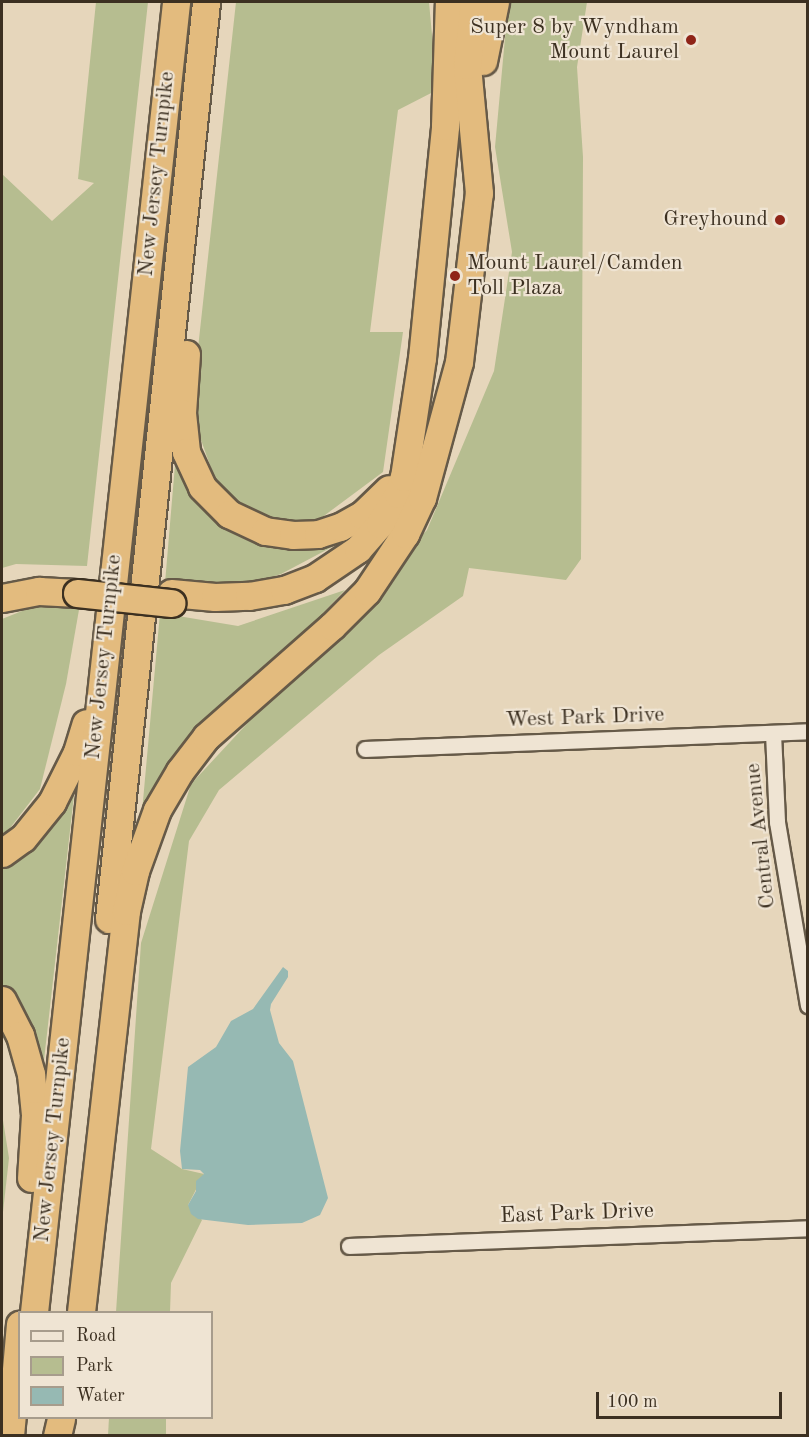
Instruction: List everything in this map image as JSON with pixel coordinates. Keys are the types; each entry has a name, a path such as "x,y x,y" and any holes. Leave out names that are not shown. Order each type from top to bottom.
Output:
{"highway":[{"name":"New Jersey Turnpike","path":"34,1311 176,2"},
{"name":"New Jersey Turnpike","path":"68,1311 206,2"},
{"path":"171,598 249,596 284,590 331,570 358,549 390,510 404,477 420,381 445,126 449,2"},
{"path":"445,126 457,66 463,2"},
{"path":"81,1311 125,920 135,872 153,820 180,771 206,737 338,620 381,572 405,534 422,498 459,362 479,193 467,65 474,2"},
{"path":"472,131 495,2"},
{"path":"196,97 197,194 182,426 190,465 202,487 229,514 252,527 280,534 318,534 351,522 382,498 396,474 410,438"},
{"path":"2,586 31,582 171,598 226,608 263,607 302,598 335,582 367,557 394,526 439,436"},
{"path":"2,853 23,838 44,814 62,786 77,752 87,717 97,660 110,519 122,491"},
{"path":"2,598 39,591 77,588"},
{"path":"2,1000 20,1035 34,1092 34,1140 20,1311"},
{"path":"10,1436 18,1346"},
{"path":"21,1436 23,1419"},
{"path":"56,1436 59,1419"}],"street":[{"name":"West Park Drive","path":"365,749 807,731"},
{"name":"Central Avenue","path":"773,733 777,822 807,1005"},
{"name":"East Park Drive","path":"349,1246 807,1228"}],"green space":[{"path":"96,2 148,2 87,566 16,564 2,568 2,174 52,221 94,183 78,179"},
{"path":"236,2 429,2 437,90 398,110 370,332 403,332 383,472 317,521 253,522 216,482 191,412"},
{"path":"511,2 587,2 577,67 583,157 581,559 566,580 469,568 463,596 379,655 219,790 189,841 151,1149 182,1169 204,1174 188,1205 202,1220 171,1283 170,1311 116,1311 141,943 191,784 427,530 494,371 512,252 495,147 507,16"},
{"path":"176,453 214,520 246,539 297,545 349,538 281,574 256,582 165,583"},
{"path":"345,590 291,647 141,823 160,613 238,626"},
{"path":"47,601 80,604 66,684 40,789 7,832 2,833 2,619"},
{"path":"74,795 43,1069 18,1005 2,985 2,862 27,851"},
{"path":"2,1114 9,1158 2,1221"},
{"path":"109,1419 166,1419 166,1435 108,1435"}],"water":[{"path":"283,967 288,971 288,977 271,1004 270,1010 279,1043 293,1061 328,1198 320,1215 302,1223 248,1225 198,1219 191,1214 188,1205 196,1191 196,1181 204,1174 200,1170 182,1169 180,1151 188,1067 216,1047 231,1021 253,1009"}],"place":[{"name":"Super 8 by Wyndham Mount Laurel","path":"691,40"},
{"name":"Greyhound","path":"780,220"},
{"name":"Mount Laurel/Camden Toll Plaza","path":"455,276"}]}
